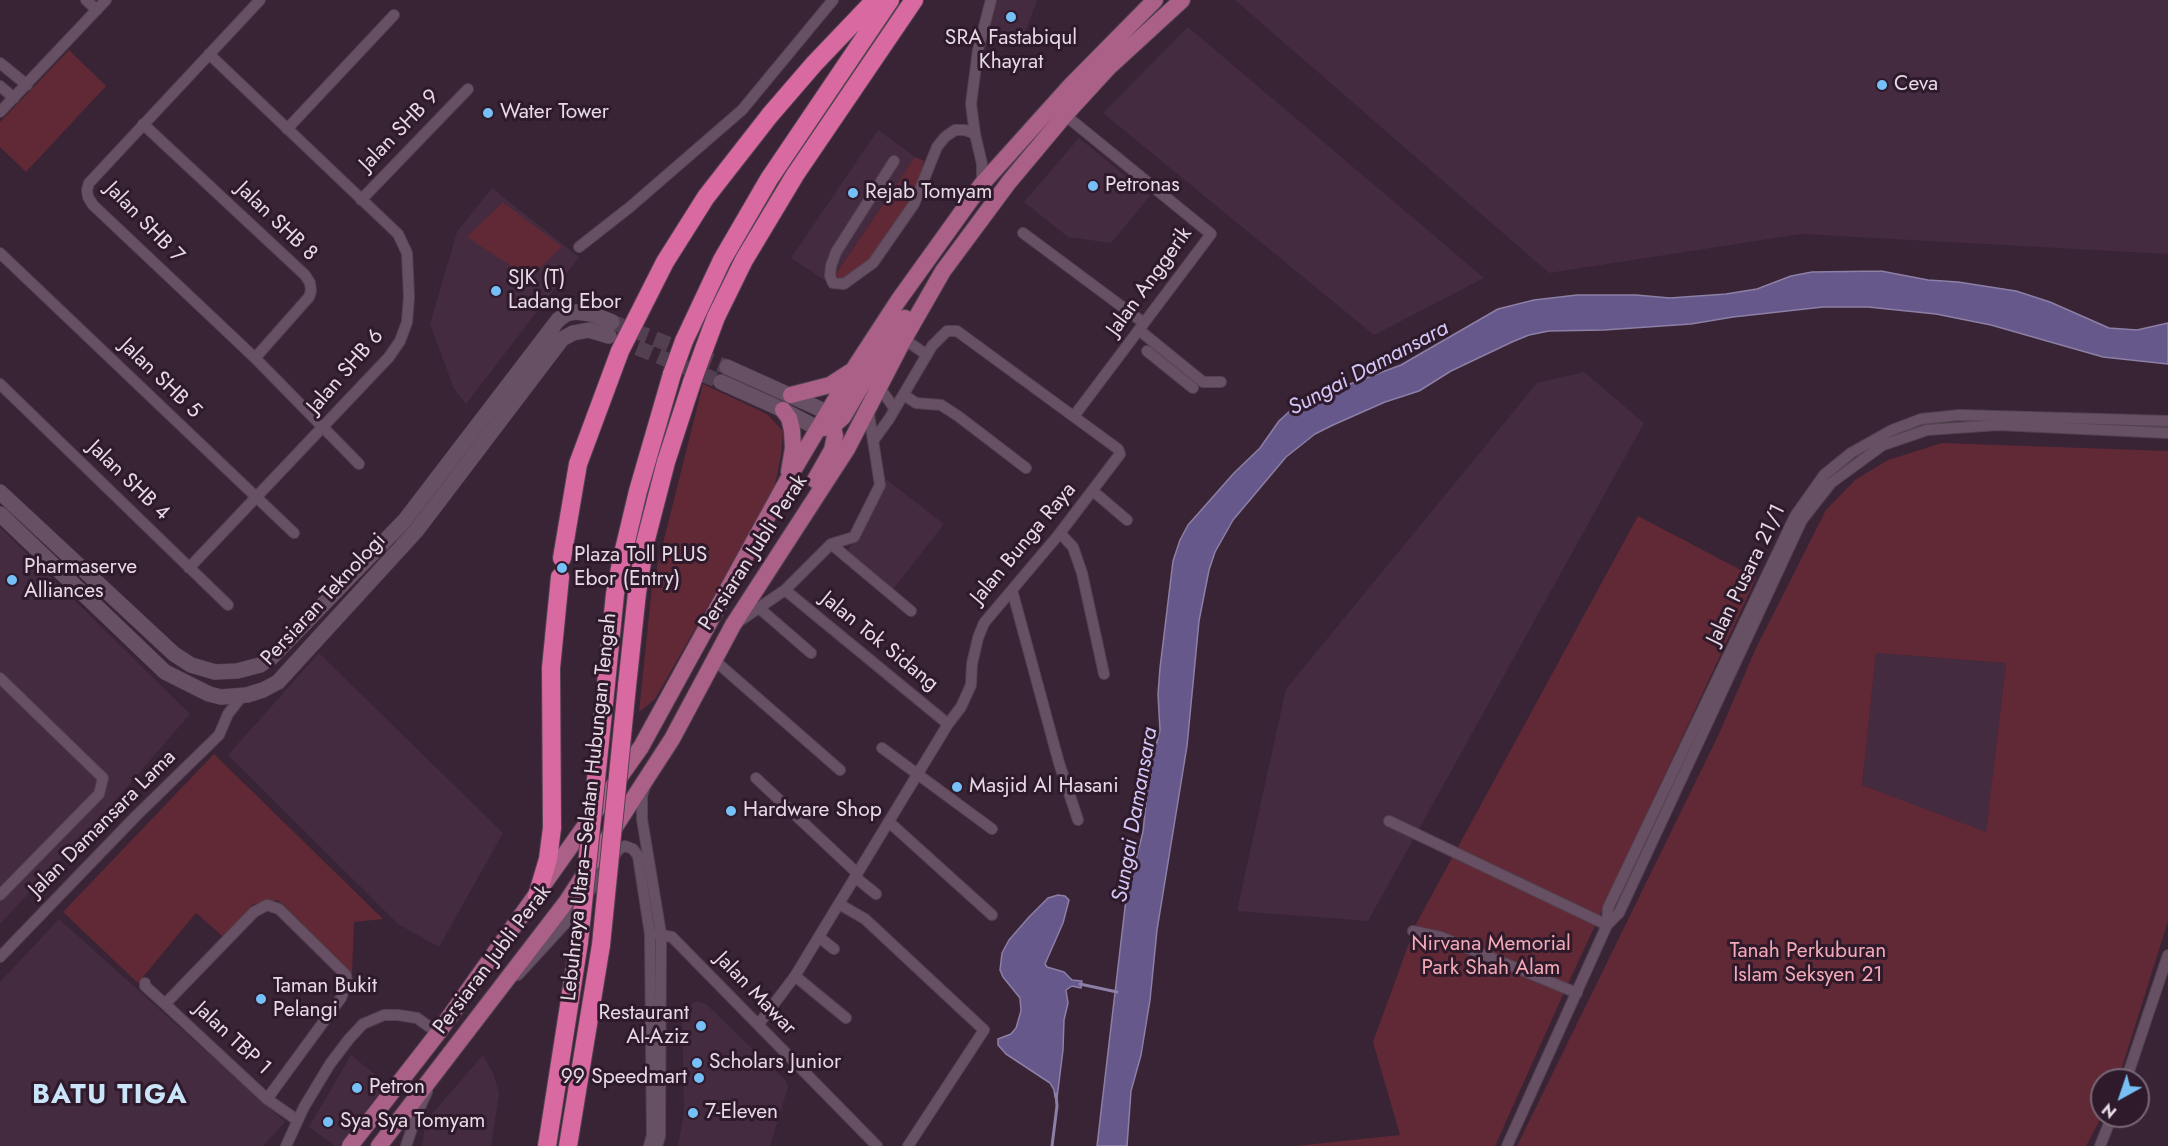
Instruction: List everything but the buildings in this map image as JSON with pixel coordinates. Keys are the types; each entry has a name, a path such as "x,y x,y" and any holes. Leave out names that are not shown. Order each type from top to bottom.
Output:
{"highway":[{"path":"562,558 578,464 620,351 665,262 706,197 763,124 814,64 875,0"},
{"name":"Lebuhraya Utara–Selatan Hubungan Tengah","path":"547,1146 579,942 615,594 638,491 672,374 684,341 722,260 769,179 890,0"},
{"name":"Lebuhraya Utara–Selatan Hubungan Tengah","path":"568,1146 601,945 637,593 645,543 666,462 716,317 739,269 795,175 914,0"},
{"path":"537,896 548,859 552,828 551,668 560,577"}],"main road":[{"name":"Persiaran Jubli Perak","path":"350,1146 438,1033 641,747 787,481 827,423 854,370 898,301 982,184 1071,85 1155,0"},
{"name":"Persiaran Jubli Perak","path":"379,1146 567,901 672,739 733,625 847,449 904,339 943,271 1008,182 1065,115 1109,67 1182,0"},
{"path":"827,423 843,417 888,341 920,296 943,271"},
{"name":"Persiaran Teknologi","path":"0,492 174,654 191,665 215,672 237,671 260,664 272,657 405,520 558,320 566,314 576,312 592,314 611,329 573,333 562,339 410,538 278,682 263,690 242,696 221,697 190,686 165,672 0,514"},
{"path":"727,367 787,403 827,423 835,436 832,450 803,502 794,533"},
{"path":"721,382 787,403 830,385 854,370"},
{"path":"787,403 793,448 787,481"}],"street":[{"path":"86,0 97,10"},
{"path":"0,112 106,0"},
{"name":"Jalan SHB 7","path":"260,0 89,183 88,197 93,205 255,358 359,464"},
{"path":"579,247 630,207 742,110 833,0"},
{"path":"982,184 982,164 971,104 978,50 991,0"},
{"path":"287,129 394,15"},
{"name":"Jalan SHB 6","path":"189,568 389,357 400,341 407,322 409,276 406,253 398,234 209,54"},
{"path":"0,63 27,85"},
{"path":"0,86 14,98"},
{"name":"Jalan SHB 9","path":"361,200 468,89"},
{"name":"Jalan Anggerik","path":"1065,115 1211,234 1074,416"},
{"name":"Jalan SHB 8","path":"144,124 305,275 310,283 309,297 255,358"},
{"path":"894,161 836,252 830,276 833,283 843,284 873,263 914,204 937,147 945,137 955,130 965,130 975,134"},
{"path":"1023,233 1142,327 1163,357 1193,388"},
{"name":"Jalan SHB 5","path":"0,253 294,533"},
{"name":"Jalan Bunga Raya","path":"758,1025 795,976 948,724 961,707 971,685 972,664 984,623 1060,533 1120,454 1118,449 957,330 946,331 940,336 873,441"},
{"path":"904,339 927,355"},
{"path":"1147,351 1163,357 1203,382 1221,382"},
{"name":"Jalan SHB 4","path":"0,384 228,605"},
{"path":"879,387 895,409"},
{"path":"904,395 916,403 941,405 1026,468"},
{"path":"733,625 785,590 831,544 854,537 880,485 868,408"},
{"name":"Jalan Pusara 21/1","path":"1507,1146 1607,924 1608,908 1795,516 1824,476 1851,453 1892,430 1921,419 1960,415 2168,421"},
{"name":"Jalan Pusara 21/1","path":"1607,924 1619,913 1802,520 1831,483 1883,445 1927,429 1998,425 2168,433"},
{"path":"1093,491 1127,520"},
{"path":"1060,533 1073,547 1082,573 1104,674"},
{"path":"831,544 911,611"},
{"name":"Jalan Tok Sidang","path":"785,590 948,724"},
{"path":"1012,590 1059,763 1078,820"},
{"path":"759,608 811,653"},
{"path":"713,659 840,770"},
{"path":"0,678 103,778 99,794 3,887"},
{"name":"Jalan Damansara Lama","path":"0,957 136,816 219,735 228,714 242,696"},
{"path":"221,697 228,714"},
{"path":"882,748 992,829"},
{"path":"651,769 642,796 642,819 656,934 660,1125 657,1146"},
{"path":"756,778 876,894"},
{"path":"1389,821 1607,924"},
{"path":"889,822 992,915"},
{"path":"479,1014 533,960 574,914 619,849 625,846 633,849 638,856 656,934 652,1135 649,1146"},
{"path":"839,904 865,919 984,1030 908,1146"},
{"path":"165,1004 254,912 267,905 279,909 346,975 347,983 341,998 267,1099"},
{"path":"1413,931 1441,937 1577,993"},
{"name":"Jalan Mawar","path":"656,934 672,937 877,1146"},
{"path":"819,937 834,949"},
{"path":"2130,1068 2168,955"},
{"path":"795,976 846,1018"},
{"name":"Jalan TBP 1","path":"145,983 145,986 267,1099 297,1120"},
{"path":"286,1146 297,1120 330,1064 363,1024 384,1015 398,1015 417,1018 438,1033"},
{"path":"406,1146 416,1116 435,1075"},
{"path":"2100,1146 2107,1128"}],"shaded area":[{"name":"SRA Fastabiqul Khayrat","path":"996,0 1037,0 1021,44 987,34"},
{"path":"1235,0 2168,0 2168,254 1801,234 1549,273"},
{"path":"1188,27 1484,278 1374,335 1103,113"},
{"path":"878,130 915,157 829,283 791,258"},
{"path":"1079,138 1150,196 1111,243 1068,237 1024,202"},
{"name":"SJK (T) Ladang Ebor","path":"492,188 579,257 466,404 454,389 430,324 457,232"},
{"path":"1881,271 1928,280 2016,291 2050,302 2109,328 2137,330 2168,323 2168,364 2103,357 1991,325 1936,314 1868,307 1823,307 1691,324 1549,331 1529,335 1512,342 1451,371 1419,391 1385,402 1333,425 1315,434 1286,457 1233,520 1215,552 1209,570 1199,621 1187,746 1157,930 1150,1000 1141,1055 1131,1091 1127,1146 1097,1146 1126,899 1143,832 1149,773 1160,730 1158,694 1160,668 1173,561 1188,525 1234,473 1260,448 1279,421 1291,410 1315,397 1401,365 1498,309 1534,300 1577,295 1636,295 1670,298 1726,294 1757,289 1791,276 1812,272"},
{"path":"1584,372 1644,423 1368,921 1237,911 1286,689 1537,383"},
{"path":"887,480 944,524 891,592 846,554"},
{"path":"0,527 190,714 115,801 0,924"},
{"path":"319,653 503,833 439,947 398,924 228,755"},
{"path":"1876,653 2006,663 1986,833 1862,785"},
{"path":"1058,895 1065,896 1069,900 1063,923 1045,964 1047,967 1064,972 1072,980 1082,981 1081,988 1072,986 1066,990 1068,1003 1064,1020 1057,1098 1050,1083 1006,1054 998,1045 998,1039 1011,1034 1016,1028 1021,1011 1020,998 1000,970 1002,953 1009,940 1029,917 1048,898"},
{"path":"59,919 285,1122 263,1146 0,1146 0,982"},
{"path":"697,1001 706,1004 786,1081 788,1087 770,1146 678,1146 684,1113 682,1011"},
{"path":"351,1055 387,1084 339,1146 335,1146 309,1127"},
{"path":"483,1055 494,1075 499,1094 491,1146 422,1146 426,1121"}],"green space":[{"path":"69,50 106,86 26,172 0,147 0,122"},
{"path":"915,157 924,161 913,200 870,263 843,280 835,275"},
{"path":"503,202 562,247 529,278 467,237"},
{"path":"703,384 767,414 783,431 781,455 774,490 655,699 639,712 652,587"},
{"name":"Tanah Perkuburan Islam Seksyen 21","path":"1942,443 2168,451 2168,921 2122,1068 2090,1068 2090,1128 2096,1128 2086,1146 1517,1146 1719,734 1756,648 1826,510 1855,480 1888,460","holes":["1876,653 2006,663 1986,832 1862,785"]},
{"name":"Nirvana Memorial Park Shah Alam","path":"1638,516 1756,578 1495,1146 1295,1146 1400,1135 1373,1042 1416,924"},
{"path":"214,754 383,919 354,922 352,973 278,900 253,904 227,940 196,913 138,983 63,912"}],"waterway":[{"path":"1080,984 1117,992"},
{"path":"1052,1146 1057,1106 1056,1094"}],"tunnel":[{"path":"612,322 727,367"},
{"path":"616,339 721,382"}],"place":[{"name":"SRA Fastabiqul Khayrat","path":"1011,17"},
{"name":"Ceva","path":"1882,85"},
{"name":"Water Tower","path":"488,113"},
{"name":"Petronas","path":"1093,186"},
{"name":"Rejab Tomyam","path":"853,193"},
{"name":"SJK (T) Ladang Ebor","path":"496,291"},
{"name":"Plaza Toll PLUS Ebor (Entry)","path":"562,568"},
{"name":"Pharmaserve Alliances","path":"12,580"},
{"name":"Masjid Al Hasani","path":"957,787"},
{"name":"Hardware Shop","path":"731,811"},
{"name":"Taman Bukit Pelangi","path":"261,999"},
{"name":"Restaurant Al-Aziz","path":"701,1026"},
{"name":"Scholars Junior","path":"697,1063"},
{"name":"99 Speedmart","path":"699,1078"},
{"name":"Petron","path":"357,1088"},
{"name":"7-Eleven","path":"693,1113"},
{"name":"Sya Sya Tomyam","path":"328,1122"}],"district":[{"name":"BATU TIGA","path":"110,1096"}],"water label":[{"name":"Sungai Damansara","path":"1369,369"},
{"name":"Sungai Damansara","path":"1136,815"}]}
